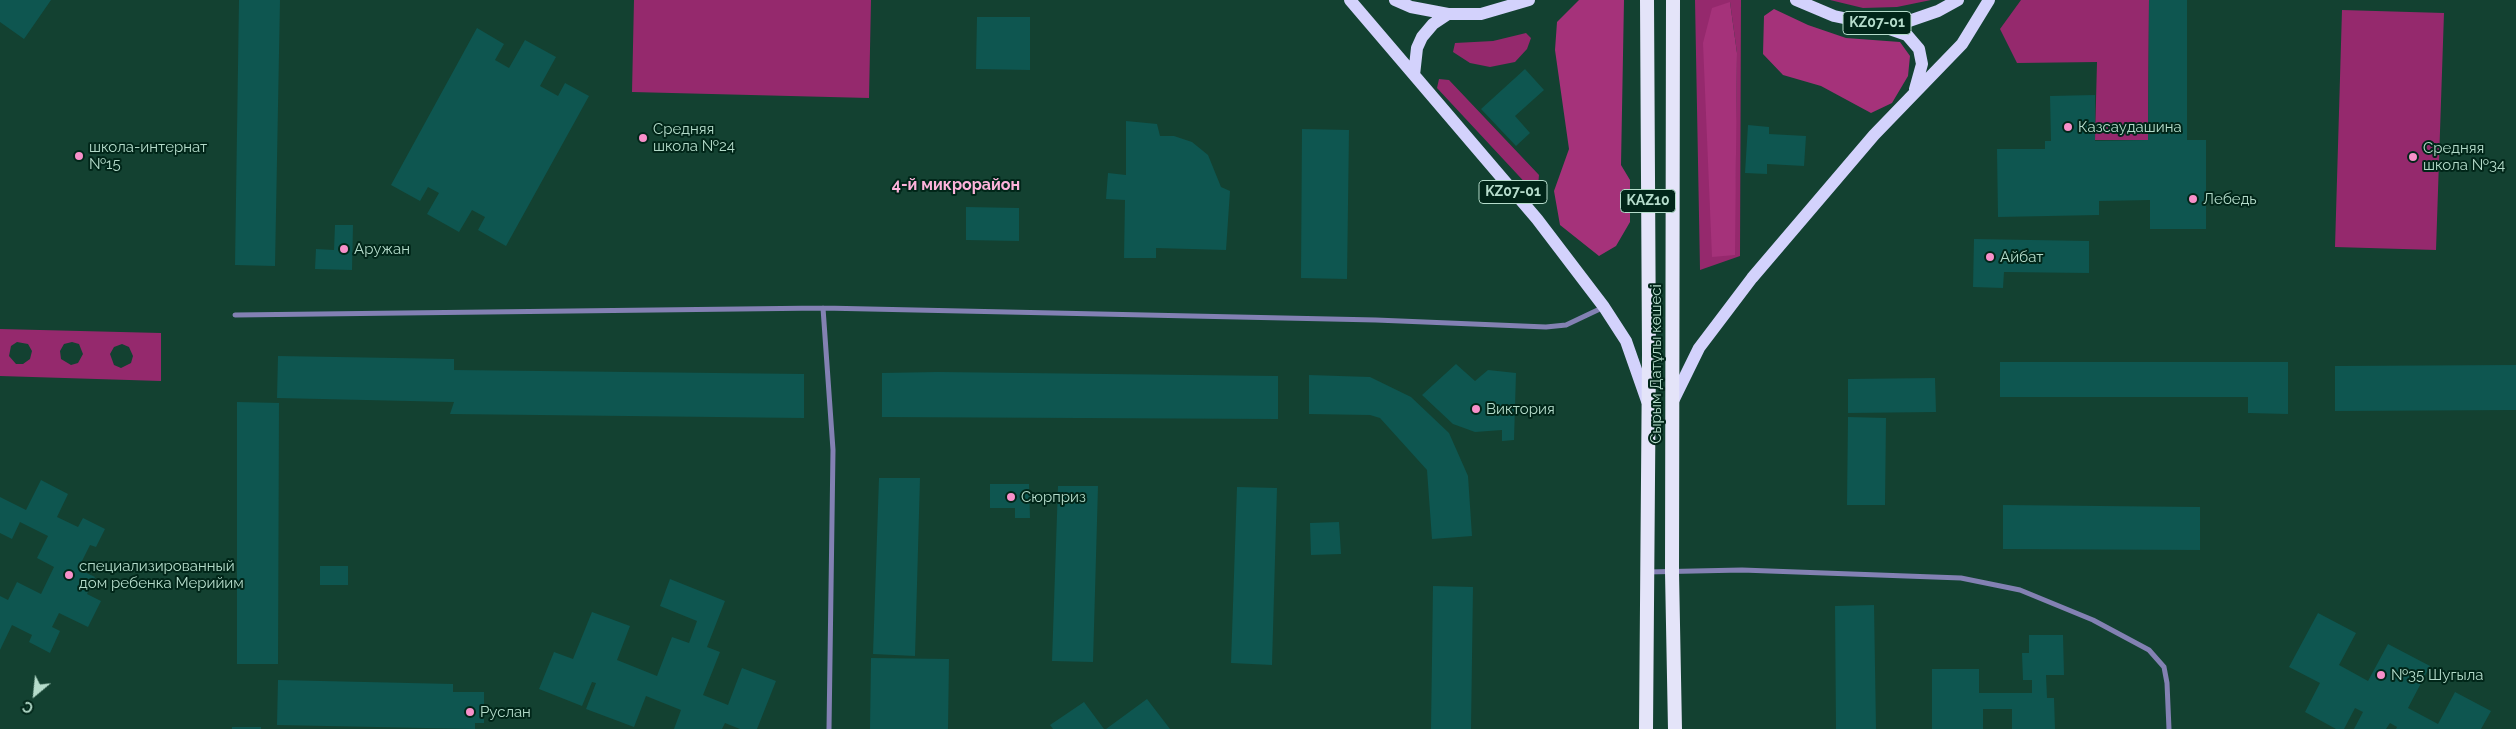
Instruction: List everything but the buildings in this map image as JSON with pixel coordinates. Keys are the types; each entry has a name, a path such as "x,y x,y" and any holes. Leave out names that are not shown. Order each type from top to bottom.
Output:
{"highway":[{"name":"Сырым Датұлы көшесі","path":"1646,729 1648,402 1647,0"},
{"name":"Сырым Датұлы көшесі","path":"1673,0 1672,572 1675,729"}],"main road":[{"name":"KZ07-01","path":"1350,0 1537,220 1604,307 1626,341 1648,402"},
{"path":"1395,0 1411,7 1448,14 1481,14 1529,0"},
{"name":"KZ07-01","path":"1796,0 1834,16 1872,24 1910,21 1938,12 1958,0"},
{"path":"1673,401 1699,348 1811,206 1914,91 1962,44 1989,0"},
{"path":"1414,75 1417,48 1422,37 1433,24 1448,14"},
{"path":"1872,24 1900,31 1920,49 1922,64 1914,91"}],"street":[{"path":"235,315 823,308 1376,320 1546,327 1566,325 1604,307"},
{"path":"823,308 832,450 829,729"},
{"path":"1647,572 1742,570 1961,578 2020,590 2093,620 2149,650 2164,668 2167,683 2169,729"}],"shaded area":[{"path":"634,0 871,0 869,98 632,92"},
{"path":"1579,0 1624,0 1621,165 1630,180 1630,222 1616,246 1599,256 1560,225 1554,191 1569,149 1555,50 1557,22"},
{"path":"1695,0 1741,0 1740,256 1700,270","holes":["1730,2 1737,53 1734,255"]},
{"path":"1830,0 1931,0 1897,7 1863,8"},
{"path":"2021,0 2149,0 2148,140 2095,140 2097,62 2017,63 2000,29"},
{"path":"1730,2 1737,53 1735,255 1712,257 1703,43 1712,8"},
{"path":"1774,9 1808,25 1846,38 1900,42 1910,56 1908,76 1892,103 1871,113 1821,86 1783,75 1763,54 1764,16"},
{"path":"2342,10 2444,13 2436,250 2335,247"},
{"path":"1526,33 1531,38 1527,49 1515,62 1490,67 1470,63 1453,52 1455,43 1493,41"},
{"path":"1439,79 1449,80 1539,175 1538,186 1531,189 1437,88"},
{"path":"0,329 161,333 161,381 0,376","holes":["17,342 28,344 32,351 30,359 23,364 16,364 9,356 11,346","72,342 79,344 83,354 78,363 71,365 61,359 60,351 64,344","122,344 129,347 133,356 131,363 121,368 114,365 110,354 114,347"]}],"place":[{"name":"Казсаудашина","path":"2068,127"},
{"name":"Средняя школа №24","path":"643,138"},
{"name":"школа-интернат №15","path":"79,156"},
{"name":"Средняя школа №34","path":"2413,157"},
{"name":"Лебедь","path":"2193,199"},
{"name":"Аружан","path":"344,249"},
{"name":"Айбат","path":"1990,257"},
{"name":"Виктория","path":"1476,409"},
{"name":"Сюрприз","path":"1011,497"},
{"name":"специализированный дом ребенка Мерийим","path":"69,575"},
{"name":"№35 Шугыла","path":"2381,675"},
{"name":"Руслан","path":"470,712"}],"district":[{"name":"4-й микрорайон","path":"956,185"}]}
